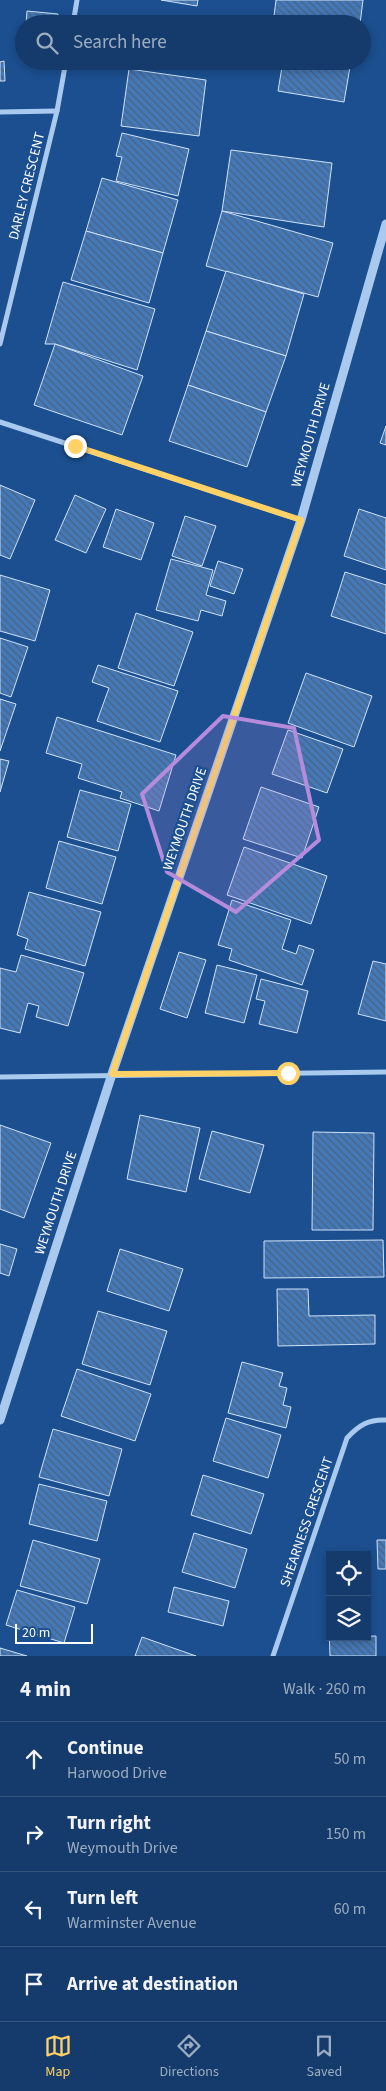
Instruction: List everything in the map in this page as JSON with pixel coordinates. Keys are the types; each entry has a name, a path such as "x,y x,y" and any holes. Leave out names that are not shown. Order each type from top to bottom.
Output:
{"street":[{"path":"74,15 77,0"},
{"name":"DARLEY CRESCENT","path":"0,344 58,111 65,70"},
{"path":"0,112 58,111"},
{"name":"WEYMOUTH DRIVE","path":"0,1420 112,1074 301,520 386,224"},
{"path":"0,422 301,520"},
{"path":"0,1077 112,1074 386,1072"},
{"name":"SHEARNESS CRESCENT","path":"273,1656 347,1438 358,1426 374,1419 386,1420"}],"highlighted area":[{"path":"223,716 294,728 319,840 236,912 167,872 142,794"}],"building":[{"path":"161,0 198,0 197,6"},
{"path":"276,0 363,0 361,15 274,15"},
{"path":"27,11 58,14 58,15 27,15"},
{"path":"4,61 5,81 0,81 0,62"},
{"path":"129,70 206,80 199,136 121,126"},
{"path":"282,70 349,70 344,102 278,91"},
{"path":"122,133 189,149 178,196 116,181 122,157 116,156"},
{"path":"231,150 332,163 324,227 222,211"},
{"path":"102,178 178,200 163,253 86,231"},
{"path":"222,211 333,243 318,297 206,266"},
{"path":"86,231 163,253 149,303 71,280"},
{"path":"226,271 304,294 286,356 206,331"},
{"path":"63,282 155,309 137,370 55,344 45,344"},
{"path":"206,331 286,356 266,412 188,385"},
{"path":"55,344 143,376 122,435 34,405"},
{"path":"188,385 266,412 247,467 169,441"},
{"path":"386,426 386,445 380,443"},
{"path":"0,485 35,500 10,559 0,555"},
{"path":"75,495 106,509 86,553 55,540"},
{"path":"116,509 154,523 141,560 103,547"},
{"path":"359,509 386,518 386,570 344,556"},
{"path":"185,516 216,526 202,566 172,556"},
{"path":"171,559 213,570 206,595 226,601 222,616 201,610 198,621 156,610"},
{"path":"218,561 243,569 234,594 210,586"},
{"path":"345,572 386,585 386,634 331,616"},
{"path":"0,575 50,590 35,641 0,631"},
{"path":"136,613 193,632 174,686 118,668"},
{"path":"0,638 28,647 11,697 0,693"},
{"path":"98,665 178,691 160,742 97,721 109,688 92,682"},
{"path":"306,673 372,696 354,747 288,723"},
{"path":"0,699 16,704 0,751"},
{"path":"57,717 176,755 159,811 120,798 122,792 78,778 82,764 46,753"},
{"path":"288,730 343,749 327,793 272,774"},
{"path":"0,759 9,761 0,792"},
{"path":"261,787 319,807 302,858 243,839"},
{"path":"80,790 131,804 118,851 67,837"},
{"path":"59,841 116,857 102,904 46,888"},
{"path":"244,847 327,876 311,924 227,895"},
{"path":"29,892 101,912 85,966 25,949 28,939 17,935"},
{"path":"232,900 291,920 282,949 296,954 299,945 314,950 302,985 229,960 232,949 218,945"},
{"path":"179,952 206,960 187,1018 160,1009"},
{"path":"21,955 84,973 68,1026 36,1017 39,1006 28,1003 20,1033 0,1028 0,968 16,972"},
{"path":"373,961 386,964 386,1021 358,1014"},
{"path":"217,965 257,975 244,1023 205,1013"},
{"path":"261,979 308,991 297,1033 259,1024 265,1001 256,999"},
{"path":"140,1115 200,1128 186,1192 127,1179"},
{"path":"0,1125 51,1143 24,1218 0,1209"},
{"path":"212,1131 264,1145 250,1193 199,1179"},
{"path":"313,1132 374,1133 373,1230 312,1230"},
{"path":"383,1240 384,1277 264,1278 264,1241"},
{"path":"0,1244 17,1249 9,1276 0,1273"},
{"path":"120,1249 183,1269 169,1311 107,1291"},
{"path":"277,1289 308,1289 309,1316 375,1315 375,1344 278,1346"},
{"path":"98,1311 167,1331 150,1385 82,1364"},
{"path":"242,1362 283,1373 279,1386 287,1388 283,1405 291,1407 286,1428 228,1413"},
{"path":"77,1369 151,1394 135,1441 61,1416"},
{"path":"226,1418 281,1435 268,1478 213,1461"},
{"path":"53,1429 122,1449 109,1496 39,1477"},
{"path":"203,1475 264,1494 251,1534 191,1515"},
{"path":"39,1484 107,1501 97,1541 29,1524"},
{"path":"194,1533 247,1549 235,1588 182,1572"},
{"path":"33,1540 100,1559 87,1604 20,1586"},
{"path":"377,1540 386,1540 386,1569 378,1569"},
{"path":"174,1587 229,1601 223,1626 168,1612"},
{"path":"17,1590 75,1607 64,1643 6,1625"},
{"path":"371,1636 376,1636 376,1656 330,1656 329,1641 371,1641"},
{"path":"142,1637 196,1656 135,1656"},
{"path":"0,1648 27,1656 0,1656"}],"route":[{"path":"75,446 301,520 112,1074 288,1073"}]}
